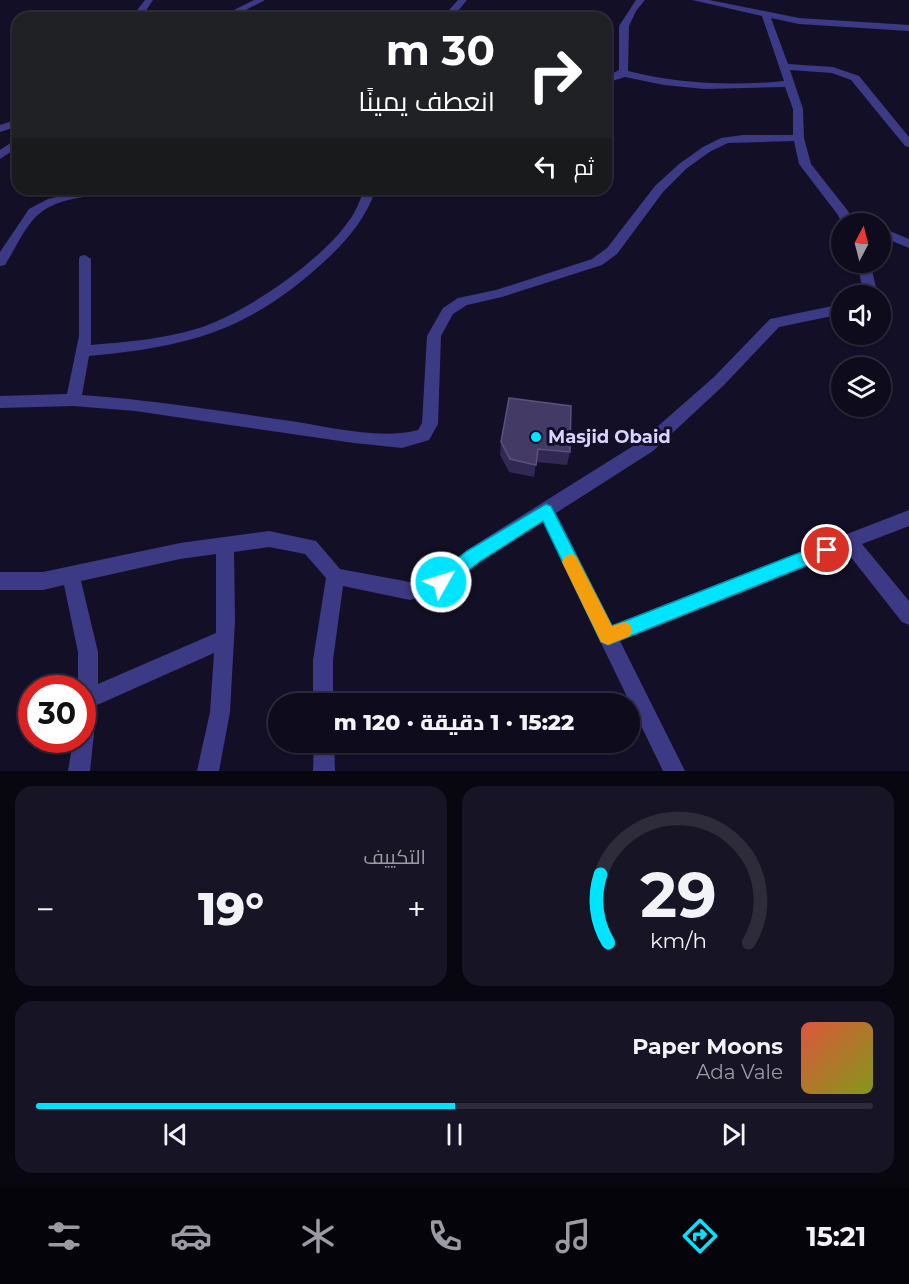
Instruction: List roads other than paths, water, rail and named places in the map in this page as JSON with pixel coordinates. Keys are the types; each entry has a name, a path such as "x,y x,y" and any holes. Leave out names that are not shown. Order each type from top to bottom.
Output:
{"street":[{"path":"236,12 261,0"},
{"path":"452,12 463,0"},
{"path":"622,73 625,62 622,27 627,15 641,0"},
{"path":"696,0 799,21 909,28"},
{"path":"765,14 798,109 799,138 803,158 811,174 841,213"},
{"path":"783,67 833,70 855,78 909,144"},
{"path":"612,77 622,73 693,87 749,88 789,84"},
{"path":"0,402 73,400 135,405 354,437 412,440 423,435 430,424 434,336 448,311 463,301 497,294 597,262 612,251 659,189 683,166 707,148 725,140 743,138 799,138"},
{"path":"0,156 12,146"},
{"path":"0,262 33,212 39,207 58,199 83,195"},
{"path":"83,351 183,338 216,328 248,313 285,289 352,230 367,195"},
{"path":"891,236 909,244"},
{"path":"73,400 87,318 86,259"},
{"path":"0,581 43,581 180,551 269,539 310,547 335,576 410,591 441,582 473,556 647,446 719,381 775,322 831,311"},
{"path":"546,511 674,771"},
{"path":"608,636 909,518"},
{"path":"849,541 909,616"},
{"path":"208,771 220,712 225,639 225,545"},
{"path":"70,575 88,652 88,675"},
{"path":"323,693 323,660 335,576"},
{"path":"96,695 225,639"},
{"path":"79,771 81,753"},
{"path":"324,753 324,771"}],"place":[{"name":"Masjid Obaid","path":"536,437"}]}
